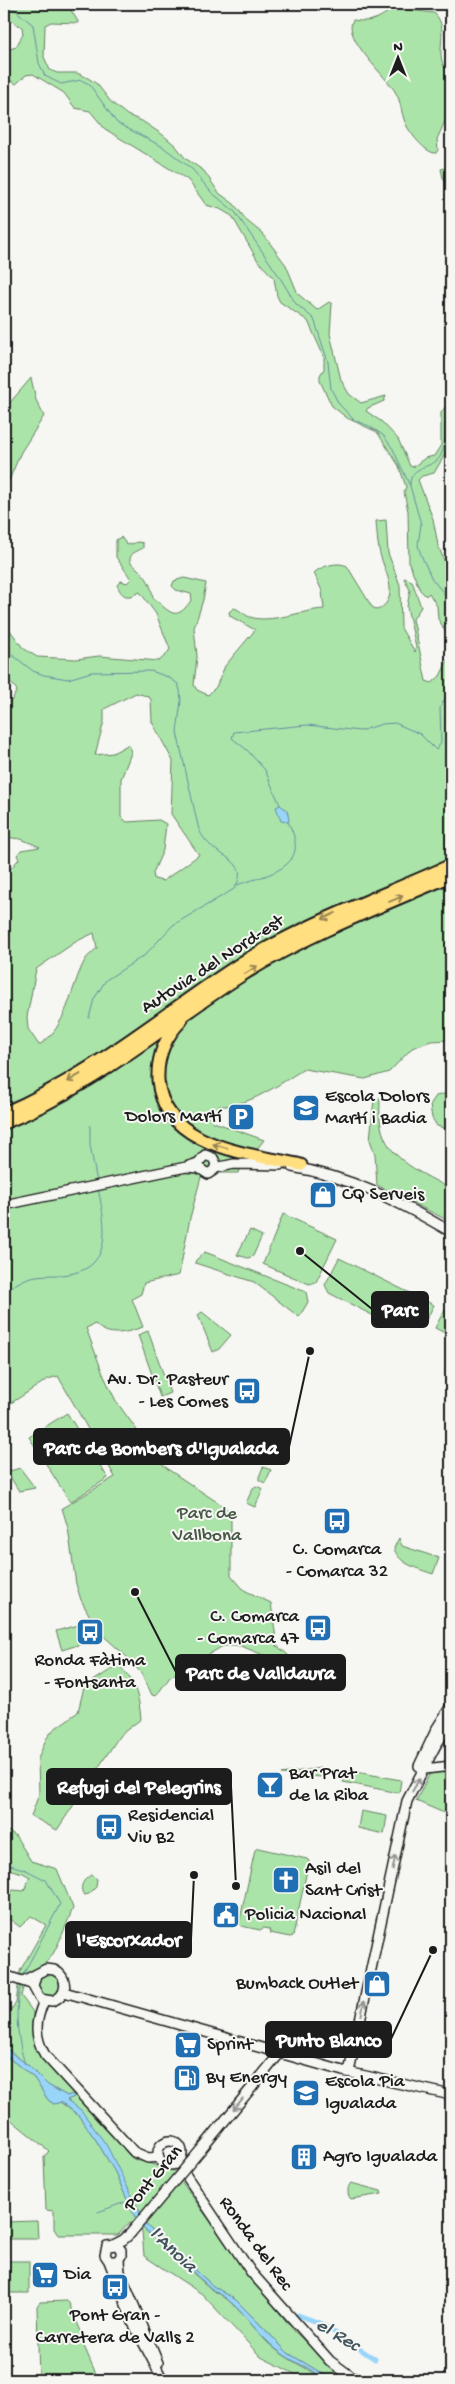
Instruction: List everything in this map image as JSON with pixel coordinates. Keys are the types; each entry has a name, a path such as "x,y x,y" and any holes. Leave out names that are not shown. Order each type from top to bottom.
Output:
{"highway":[{"name":"Autovia del Nord-est","path":"4,1113 51,1092 93,1067 218,978 263,951 340,911 451,865"},
{"name":"Autovia del Nord-est","path":"4,1123 46,1105 85,1083 260,964 301,942 451,876"},
{"path":"210,997 174,1028 163,1046 158,1072 159,1085 168,1111 184,1130 202,1140 301,1165"}],"street":[{"path":"4,1205 198,1165 205,1156 215,1164 270,1164 332,1175 361,1186 451,1232"},
{"path":"215,1164 269,1161 301,1165 331,1172 368,1185 451,1226"},
{"path":"198,1165 208,1174 215,1164"},
{"path":"350,2072 407,1801 422,1768 436,1728 451,1706"},
{"path":"422,1768 451,1723"},
{"path":"422,1768 451,1766"},
{"path":"4,1975 28,1980 46,1969 57,1971 64,1979 64,1992 56,2000 44,2001 37,1996 28,1980"},
{"path":"64,1992 350,2072 451,2095"},
{"path":"44,2001 36,2028 38,2042 45,2055 134,2152 148,2158 159,2157"},
{"name":"Pont Gran","path":"118,2247 280,2052"},
{"path":"166,2142 174,2142 181,2150 178,2162 166,2164 159,2157 160,2146 166,2142"},
{"name":"Ronda del Rec","path":"178,2162 251,2272 330,2361 356,2380"},
{"path":"114,2260 105,2257 104,2251 109,2245 118,2247 114,2260 154,2348 158,2368 163,2380"}],"green space":[{"path":"4,4 67,4 79,23 51,22 45,25 44,57 50,70 57,73 77,73 88,78 97,84 111,102 127,115 142,121 163,135 176,146 185,158 204,171 219,193 234,204 247,221 263,234 286,265 298,294 317,310 329,302 332,304 330,334 341,380 349,394 361,403 386,396 384,401 368,408 366,411 382,422 398,439 410,466 413,467 425,458 434,456 441,445 441,413 451,399 451,444 434,473 422,476 418,480 433,519 438,545 451,578 451,641 438,619 437,606 429,593 426,596 420,590 409,563 408,511 404,492 406,487 399,466 377,432 347,418 332,406 320,381 320,375 324,369 324,357 308,321 280,302 274,278 258,261 232,216 220,209 206,205 188,180 105,129 90,111 75,108 64,93 33,74 26,75 16,84 5,77 10,65 4,58 4,51 16,47 23,34 22,27 4,17"},
{"path":"393,8 434,13 442,27 442,60 451,74 451,108 437,139 438,150 436,153 427,150 410,131 405,122 396,93 359,47 351,27 353,20 365,21 374,19"},
{"path":"446,168 451,171 451,190 443,178 441,169"},
{"path":"31,378 36,400 44,416 21,452 7,485 4,481 4,406 8,405"},
{"name":"Parc de Vallbona","path":"386,520 388,553 400,585 401,628 415,652 416,647 407,607 410,590 404,578 412,581 421,607 413,619 426,681 432,683 440,676 451,654 451,1040 431,1041 412,1048 389,1072 365,1079 304,1069 252,1099 230,1106 219,1106 211,1121 264,1140 238,1173 216,1173 201,1177 190,1218 179,1275 144,1283 141,1294 132,1299 143,1327 118,1333 106,1331 95,1324 86,1328 103,1374 116,1401 159,1461 169,1470 226,1508 231,1521 231,1575 244,1590 271,1603 277,1646 300,1665 315,1673 315,1676 241,1646 223,1646 170,1677 156,1696 152,1695 142,1674 126,1656 98,1631 81,1600 76,1584 68,1528 62,1508 115,1477 58,1376 48,1379 8,1405 4,1402 4,876 19,859 17,855 21,850 40,847 21,839 4,837 4,705 12,700 17,690 4,675 4,622 23,648 37,657 76,659 99,656 159,661 170,649 156,614 140,592 126,596 121,593 117,585 121,581 127,583 131,579 116,557 116,540 121,537 127,545 138,542 143,543 143,548 132,555 130,562 146,577 153,598 172,613 181,612 192,599 191,594 176,590 172,586 174,581 184,578 206,583 194,628 197,656 194,685 197,690 208,695 216,687 225,666 255,630 230,616 229,612 234,608 250,617 258,619 277,618 324,609 322,591 314,573 325,566 334,564 347,566 372,607 378,610 385,604 390,590 379,549 376,521","holes":["136,693 151,699 152,722 173,761 171,814 199,855 163,881 154,879 153,873 163,850 166,824 159,820 127,822 121,817 121,779 131,753 129,744 113,753 95,755 104,721 104,709","94,933 97,948 84,962 67,1007 56,1029 39,1045 28,1029 27,1017 36,969 77,941"]},
{"path":"451,1092 451,1106 446,1129 437,1126 432,1118 430,1105 436,1096"},
{"path":"380,1098 381,1126 391,1148 408,1165 451,1189 451,1222 377,1185 375,1154 370,1140 374,1099"},
{"path":"283,1214 337,1239 316,1282 309,1284 263,1264"},
{"path":"250,1230 262,1236 253,1256 248,1258 237,1255"},
{"path":"205,1252 306,1292 308,1302 299,1317 254,1282 195,1263"},
{"path":"339,1258 434,1305 424,1324 381,1303 374,1316 329,1293 325,1285"},
{"path":"445,1309 451,1312 451,1336 435,1328"},
{"path":"202,1312 231,1335 219,1349 213,1352 198,1315"},
{"path":"148,1331 170,1393 160,1397 138,1335"},
{"path":"67,1413 108,1478 70,1502 29,1437"},
{"path":"263,1467 271,1470 265,1483 259,1480"},
{"path":"20,1468 35,1488 19,1491 7,1472"},
{"path":"256,1486 263,1489 255,1507 246,1503 253,1488"},
{"path":"399,1538 402,1546 439,1558 433,1574 404,1562 396,1554 394,1548"},
{"path":"79,1625 91,1641 62,1650 56,1631"},
{"path":"118,1665 124,1670 135,1689 141,1719 120,1735 57,1830 31,1816 39,1794 38,1759 46,1739 53,1730 78,1712 84,1687"},
{"path":"320,1768 326,1771 322,1777 281,1774"},
{"path":"345,1770 401,1780 399,1793 343,1782"},
{"path":"451,1772 451,1816 416,1801 430,1773"},
{"path":"361,1811 387,1816 384,1834 358,1828"},
{"path":"4,1829 15,1835 31,1861 57,1869 73,1908 54,1952 27,1980 21,1996 33,2012 33,2041 43,2058 133,2159 173,2170 256,2284 295,2332 346,2380 333,2380 288,2353 236,2300 213,2286 147,2226 126,2185 81,2111 67,2100 73,2097 72,2095 67,2096 48,2085 29,2066 4,2047 4,2019 16,2003 20,1971 46,1925 31,1916 20,1927 4,1915 4,1904 13,1890 24,1891 30,1877 4,1868"},
{"path":"258,1848 309,1861 293,1936 270,1933 269,1929 263,1928 260,1930 239,1924 255,1850"},
{"path":"91,1875 97,1879 96,1887 89,1894 84,1895 82,1886"},
{"path":"49,1974 57,1977 60,1985 57,1993 49,1996 41,1993 38,1985 41,1977"},
{"path":"4,2054 34,2078 48,2100 54,2104 60,2102 78,2115 115,2172 134,2215 144,2229 212,2290 236,2307 275,2349 326,2380 307,2380 261,2357 202,2294 144,2256 142,2231 130,2222 118,2235 58,2235 54,2229 54,2211 46,2210 44,2157 49,2151 4,2114"},
{"path":"351,2183 381,2191 382,2194 351,2199 348,2191"},
{"path":"37,2221 38,2239 4,2239 4,2222"},
{"path":"4,2261 29,2261 29,2293 4,2293"},
{"path":"68,2301 96,2374 71,2380 39,2380 37,2306 40,2302"}],"water":[{"path":"280,805 287,810 288,822 281,821 276,807"},
{"name":"l'Anoia","path":"4,2047 29,2066 48,2085 67,2096 72,2094 74,2097 67,2100 81,2110 107,2146 147,2226 213,2286 236,2300 288,2353 333,2380 322,2377 277,2350 229,2300 213,2290 144,2229 134,2215 115,2172 78,2115 61,2102 54,2104 48,2100 34,2078 4,2054"}],"waterway":[{"path":"8,4 33,25 39,63 45,76 61,84 81,80 89,84 117,123 163,147 192,169 210,191 235,212 296,304 314,319 328,362 331,389 339,404 354,420 369,426 383,435 393,449 410,486 421,524 418,545 421,555 432,579 451,602"},
{"path":"410,485 414,473 438,460 441,455 446,421 451,411"},
{"path":"4,635 10,653 33,671 44,675 68,679 91,672 151,671 168,677 178,684 181,701 177,732 199,829 211,846 238,868 238,880 234,889 173,925 145,955 106,980 94,999 89,1018"},
{"path":"280,805 265,770 247,750 232,738 234,732 307,725 360,731 382,724 395,723 420,734 436,750 441,743 440,708 451,687"},
{"path":"237,885 274,872 284,867 291,859 295,850 294,837 288,822"},
{"path":"90,1126 90,1145 97,1182"},
{"path":"4,1291 28,1278 74,1273 87,1268 96,1260 104,1238 103,1213 98,1188"},
{"path":"4,1863 26,1870 46,1880 60,1904 23,1975"},
{"path":"21,1984 17,2024 25,2064"},
{"path":"98,2212 128,2201"},
{"name":"el Rec","path":"298,2315 320,2323 375,2359"}],"place":[{"name":"Escola Dolors Martí i Badia","path":"306,1108"},
{"name":"Dolors Martí","path":"241,1117"},
{"name":"CQ Serveis","path":"323,1195"},
{"name":"Parc","path":"300,1251"},
{"name":"Parc de Bombers d'Igualada","path":"310,1351"},
{"name":"Av. Dr. Pasteur - Les Comes","path":"247,1391"},
{"name":"C. Comarca - Comarca 32","path":"337,1521"},
{"name":"Parc de Valldaura","path":"135,1592"},
{"name":"C. Comarca - Comarca 47","path":"318,1628"},
{"name":"Ronda Fàtima - Fontsanta","path":"90,1632"},
{"name":"Bar Prat de la Riba","path":"270,1785"},
{"name":"Residencial Viu B2","path":"109,1827"},
{"name":"l'Escorxador","path":"194,1875"},
{"name":"Asil del Sant Crist","path":"286,1880"},
{"name":"Refugi del Pelegrins","path":"236,1886"},
{"name":"Policia Nacional","path":"226,1915"},
{"name":"Punto Blanco","path":"433,1950"},
{"name":"Bumback Outlet","path":"377,1984"},
{"name":"Sprint","path":"188,2045"},
{"name":"By Energy","path":"187,2078"},
{"name":"Escola Pia Igualada","path":"306,2093"},
{"name":"Agro Igualada","path":"304,2157"},
{"name":"Dia","path":"45,2275"},
{"name":"Pont Gran - Carretera de Valls 2","path":"115,2287"}]}
